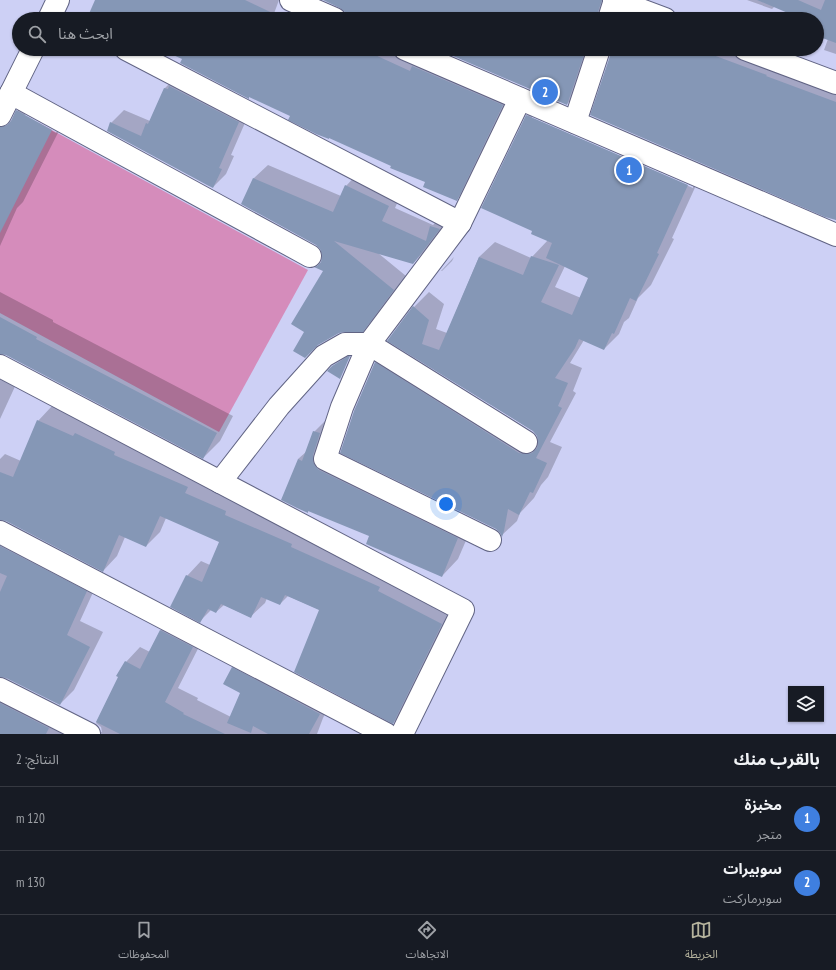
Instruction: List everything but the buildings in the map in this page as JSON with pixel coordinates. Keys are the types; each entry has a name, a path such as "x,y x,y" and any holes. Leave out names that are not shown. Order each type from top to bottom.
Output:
{"street":[{"path":"290,0 318,12"},
{"path":"611,12 615,0 647,12"},
{"path":"0,115 30,56"},
{"path":"139,56 460,223"},
{"path":"421,56 836,235"},
{"path":"575,122 597,56"},
{"path":"765,56 836,83"},
{"path":"11,93 310,256"},
{"path":"490,540 325,459 342,407 369,344 460,223 520,99"},
{"path":"220,482 278,406 324,356 345,344 369,344 526,442"},
{"path":"0,366 463,610 402,734"},
{"path":"0,532 386,734"},
{"path":"0,689 89,734"}],"shaded area":[{"path":"39,123 308,270 219,432 0,313 0,194"}],"place":[{"name":"سوبيرات","path":"545,92"},
{"name":"مخبزة","path":"629,170"}]}
